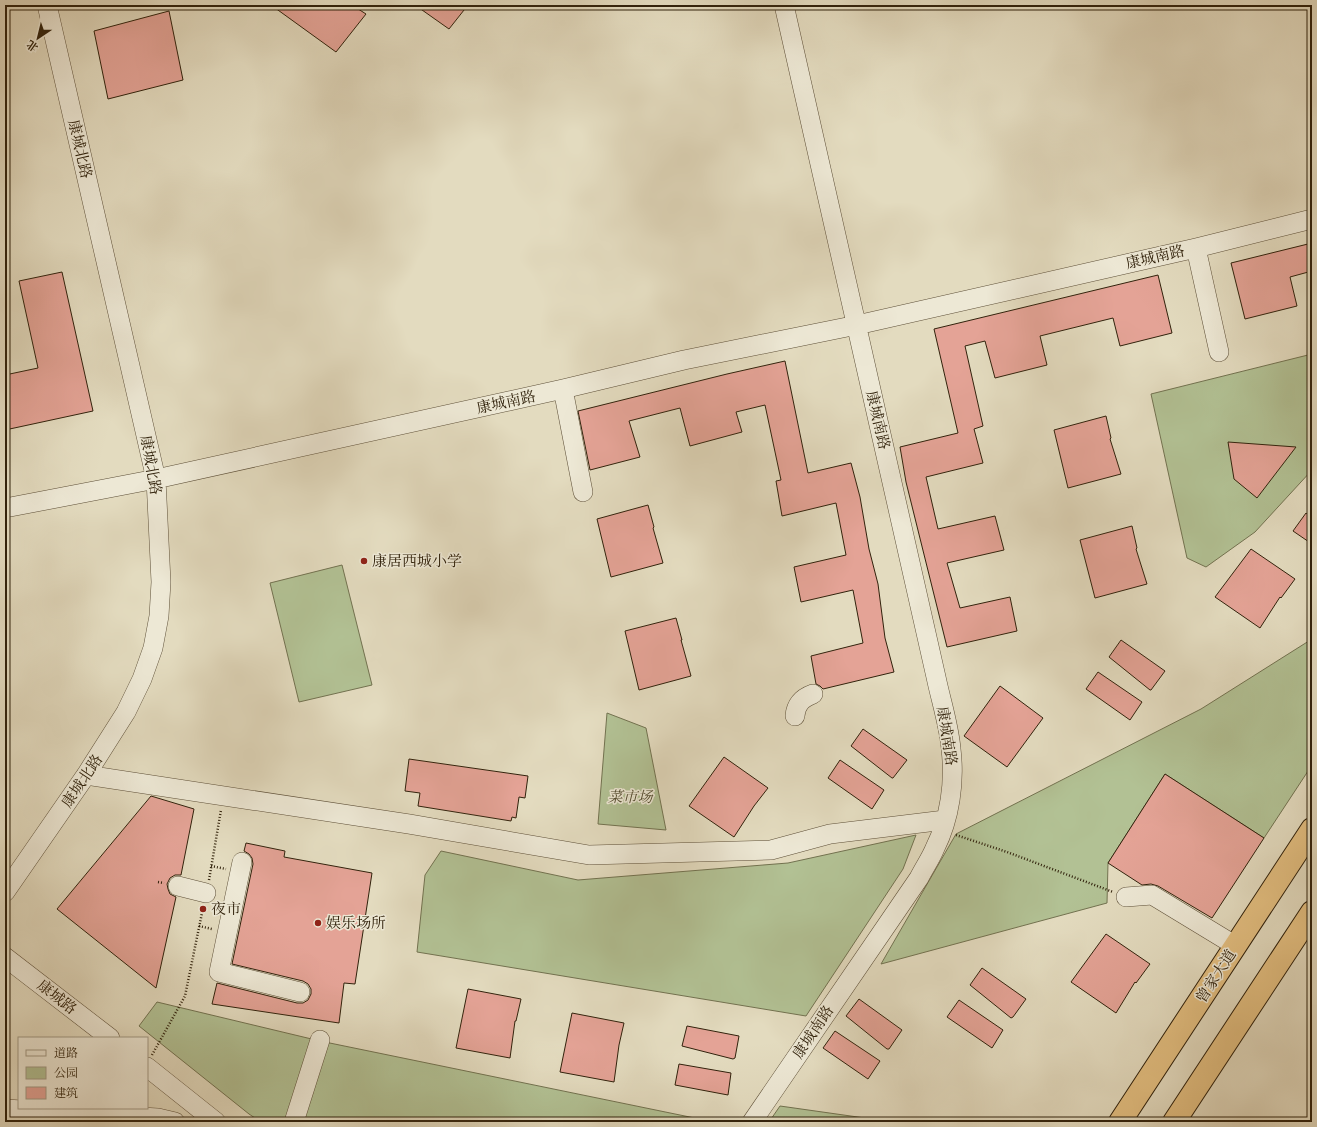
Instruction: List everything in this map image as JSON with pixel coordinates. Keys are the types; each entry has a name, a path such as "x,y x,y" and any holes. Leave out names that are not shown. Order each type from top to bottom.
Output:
{"highway":[{"name":"曾家大道","path":"1120,1122 1312,829"},
{"path":"1174,1122 1312,912"}],"street":[{"name":"康城北路","path":"5,892 86,776 126,712 142,678 153,648 159,616 161,582 156,478 47,5"},
{"path":"784,5 857,325"},
{"name":"康城南路","path":"5,508 156,478 563,389 684,360 857,325 1196,248 1312,219"},
{"path":"1196,248 1219,352"},
{"name":"康城南路","path":"752,1122 919,878 936,848 951,794 953,772 951,748 857,325"},
{"path":"563,389 583,492"},
{"path":"795,716 796,708 800,700 813,694"},
{"path":"86,776 409,824 589,855 771,850 830,834 945,820"},
{"path":"242,862 219,972 300,992"},
{"path":"178,886 206,893"},
{"path":"1126,897 1152,895 1236,946"},
{"name":"康城路","path":"5,957 109,1037"},
{"path":"294,1122 320,1040"},
{"path":"149,1062 216,1122"},
{"path":"5,1109 163,1121"}],"path":[{"path":"945,820 956,834 1126,897"},
{"path":"149,1062 185,996"}],"green space":[{"path":"1312,354 1312,470 1255,532 1206,567 1187,558 1151,394"},
{"path":"342,565 372,685 299,702 270,583"},
{"path":"1312,639 1312,765 1264,838 1165,774 1108,863 1107,903 881,964 956,834 1201,709"},
{"name":"菜市场","path":"607,713 646,728 666,830 598,824"},
{"path":"916,835 903,869 806,1016 417,952 425,875 441,851 578,880 788,863"},
{"path":"157,1002 320,1041 714,1122 261,1122 139,1026"},
{"path":"780,1106 893,1122 769,1122"}],"building":[{"path":"271,5 352,5 366,14 336,52"},
{"path":"415,5 468,5 449,29"},
{"path":"169,11 183,80 108,99 94,31"},
{"path":"1312,243 1312,271 1290,277 1297,306 1245,319 1231,263"},
{"path":"62,272 93,411 5,430 5,375 38,368 19,281"},
{"path":"1158,275 1172,333 1120,346 1113,318 1040,336 1047,365 995,378 985,341 965,346 983,426 974,429 983,463 926,477 938,529 995,516 1004,550 947,563 960,608 1010,597 1017,631 947,647 906,482 900,447 958,433 934,329"},
{"path":"785,361 808,473 851,463 860,497 869,549 878,584 885,638 894,672 823,689 816,684 811,656 863,643 853,590 801,602 794,567 846,555 836,503 782,516 776,481 781,480 765,405 736,412 742,432 690,446 680,408 629,421 640,457 590,470 578,411"},
{"path":"1106,416 1110,439 1121,474 1068,488 1054,430"},
{"path":"1228,442 1296,447 1257,498 1234,479"},
{"path":"648,505 663,563 611,577 597,519"},
{"path":"1306,513 1312,518 1312,544 1293,531"},
{"path":"1132,526 1136,549 1147,584 1095,598 1080,540"},
{"path":"1251,549 1295,579 1281,598 1280,597 1260,628 1215,597"},
{"path":"676,618 691,676 639,690 625,631"},
{"path":"1121,640 1165,671 1151,690 1109,657"},
{"path":"1098,672 1142,702 1130,720 1086,689"},
{"path":"1000,686 1043,718 1007,767 964,736"},
{"path":"863,729 907,760 893,778 851,746"},
{"path":"724,757 768,788 754,806 734,837 689,806"},
{"path":"409,759 528,776 525,798 519,797 516,818 512,817 511,821 418,806 420,793 405,791"},
{"path":"840,760 884,790 872,809 828,778"},
{"path":"1165,774 1264,838 1212,918 1158,886 1151,884 1142,885 1108,863"},
{"path":"151,796 194,809 181,875 175,875 170,878 167,884 170,894 176,897 156,988 57,909"},
{"name":"娱乐场所","path":"246,843 285,851 284,857 372,873 355,984 344,983 339,1023 212,1004 217,983 297,1003 303,1003 308,1000 311,994 311,989 308,984 303,981 232,964 253,864 252,858 244,851"},
{"path":"1106,934 1150,964 1136,983 1135,982 1116,1013 1071,982"},
{"path":"982,968 1026,999 1013,1017 1011,1018 970,985"},
{"path":"468,989 521,999 515,1021 510,1058 456,1048"},
{"path":"859,999 902,1030 889,1049 887,1049 846,1016"},
{"path":"959,1000 1003,1030 992,1048 947,1017"},
{"path":"572,1013 624,1023 619,1045 614,1082 560,1072"},
{"path":"687,1026 739,1036 735,1058 733,1059 682,1046"},
{"path":"835,1031 880,1061 868,1079 823,1048"},
{"path":"679,1064 731,1073 728,1095 675,1085"}],"place":[{"name":"康居西城小学","path":"364,561"},
{"name":"夜市","path":"203,909"},
{"name":"娱乐场所","path":"318,923"}]}
